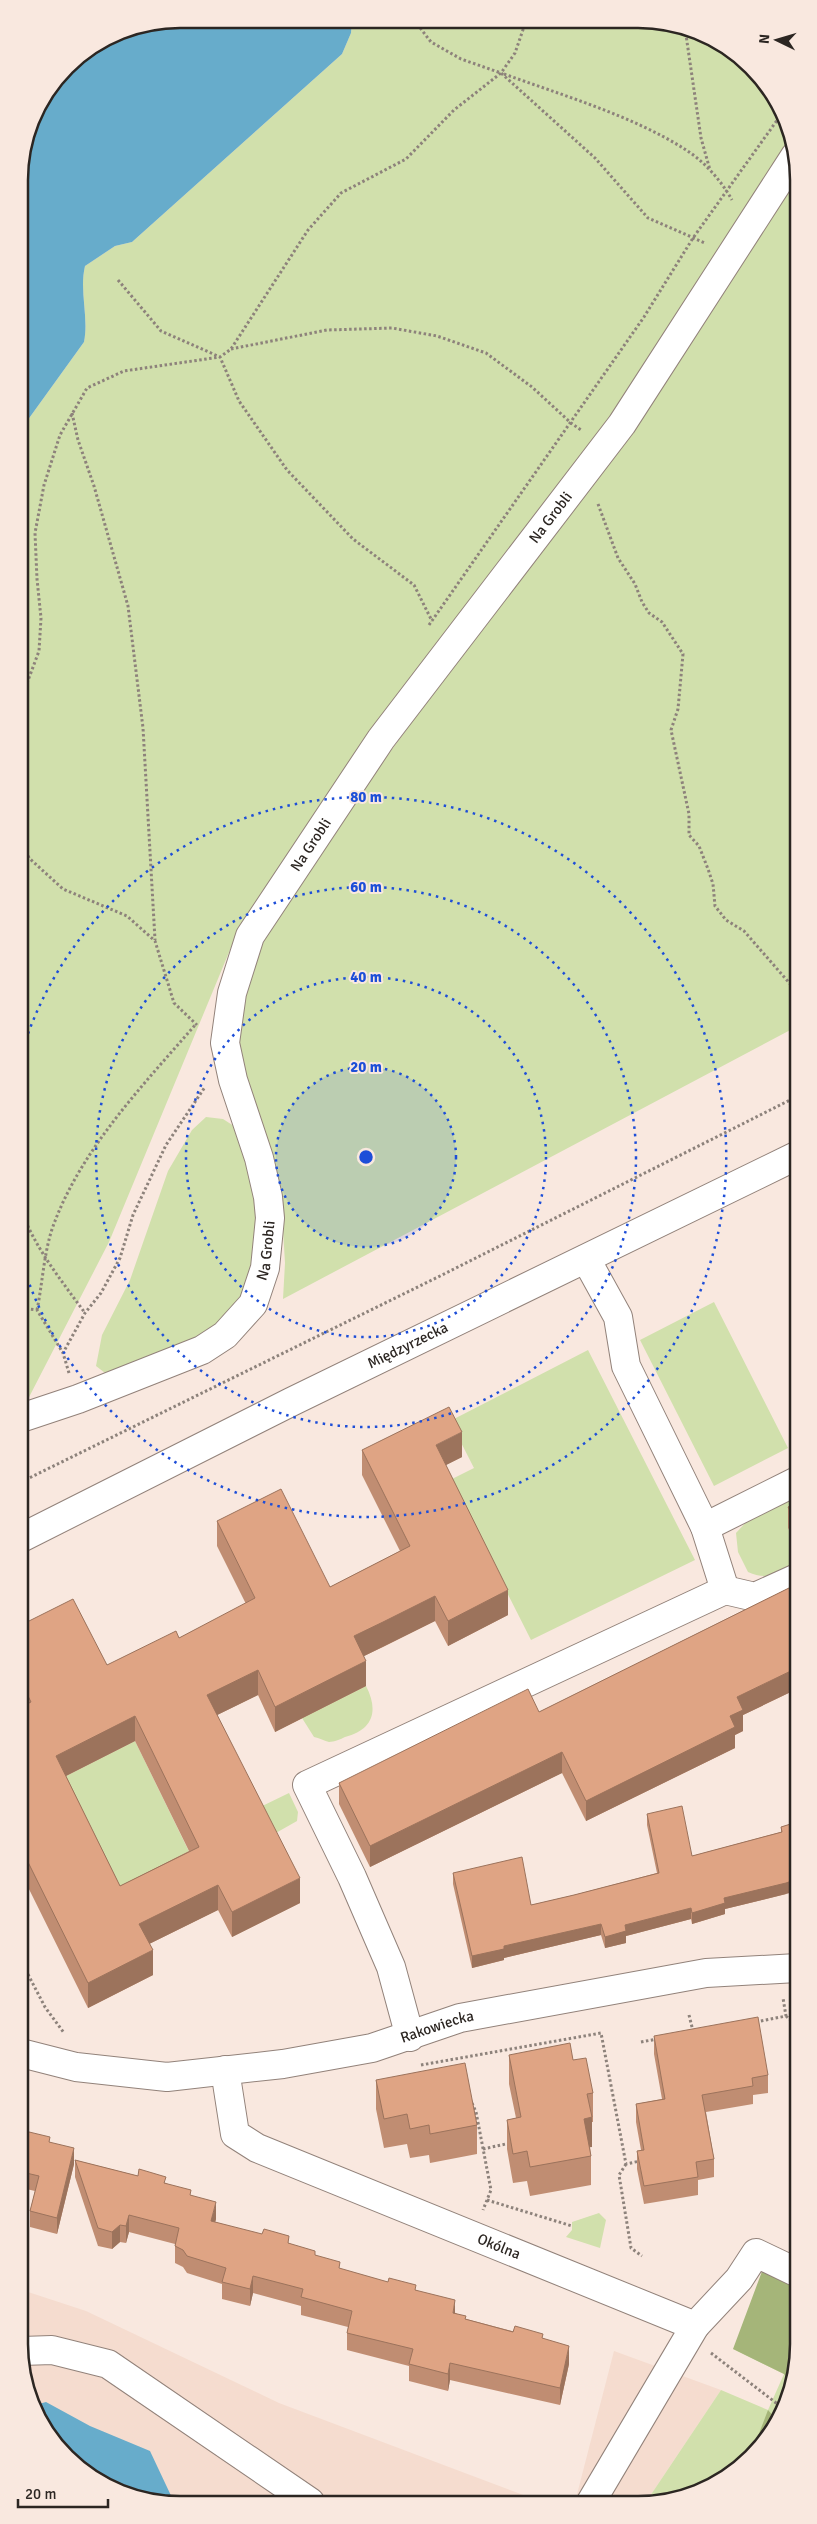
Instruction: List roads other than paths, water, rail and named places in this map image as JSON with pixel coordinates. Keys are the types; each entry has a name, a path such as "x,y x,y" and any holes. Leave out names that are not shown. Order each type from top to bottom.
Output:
{"street":[{"name":"Na Grobli","path":"28,1416 78,1400 202,1350 225,1335 252,1304 259,1291 267,1253 270,1218 268,1197 259,1158 233,1080 225,1043 232,992 250,936 381,739 622,424 789,166"},
{"name":"Międzyrzecka","path":"28,1534 291,1402 790,1159"},
{"path":"586,1259 618,1316 626,1366 706,1527 724,1590"},
{"path":"706,1527 789,1485"},
{"path":"410,2037 391,1967 352,1877 307,1785 724,1590 755,1597 789,1581"},
{"name":"Rakowiecka","path":"28,2055 76,2067 167,2077 283,2064 372,2048 410,2037 460,2018 706,1974 789,1969"},
{"name":"Okólna","path":"225,2070 235,2134 256,2148 695,2326"},
{"path":"595,2496 695,2326 739,2279 756,2253 789,2269"},
{"path":"28,2351 52,2350 108,2364 301,2496"}],"water":[{"path":"170,28 351,28 342,54 132,242 115,246 85,266 83,275 84,342 28,420 28,170 33,140 43,112 59,87 79,65 95,53 112,43 150,30"},
{"path":"46,2402 90,2426 150,2451 171,2496 150,2494 131,2488 112,2481 87,2465 59,2437 40,2404"}]}
